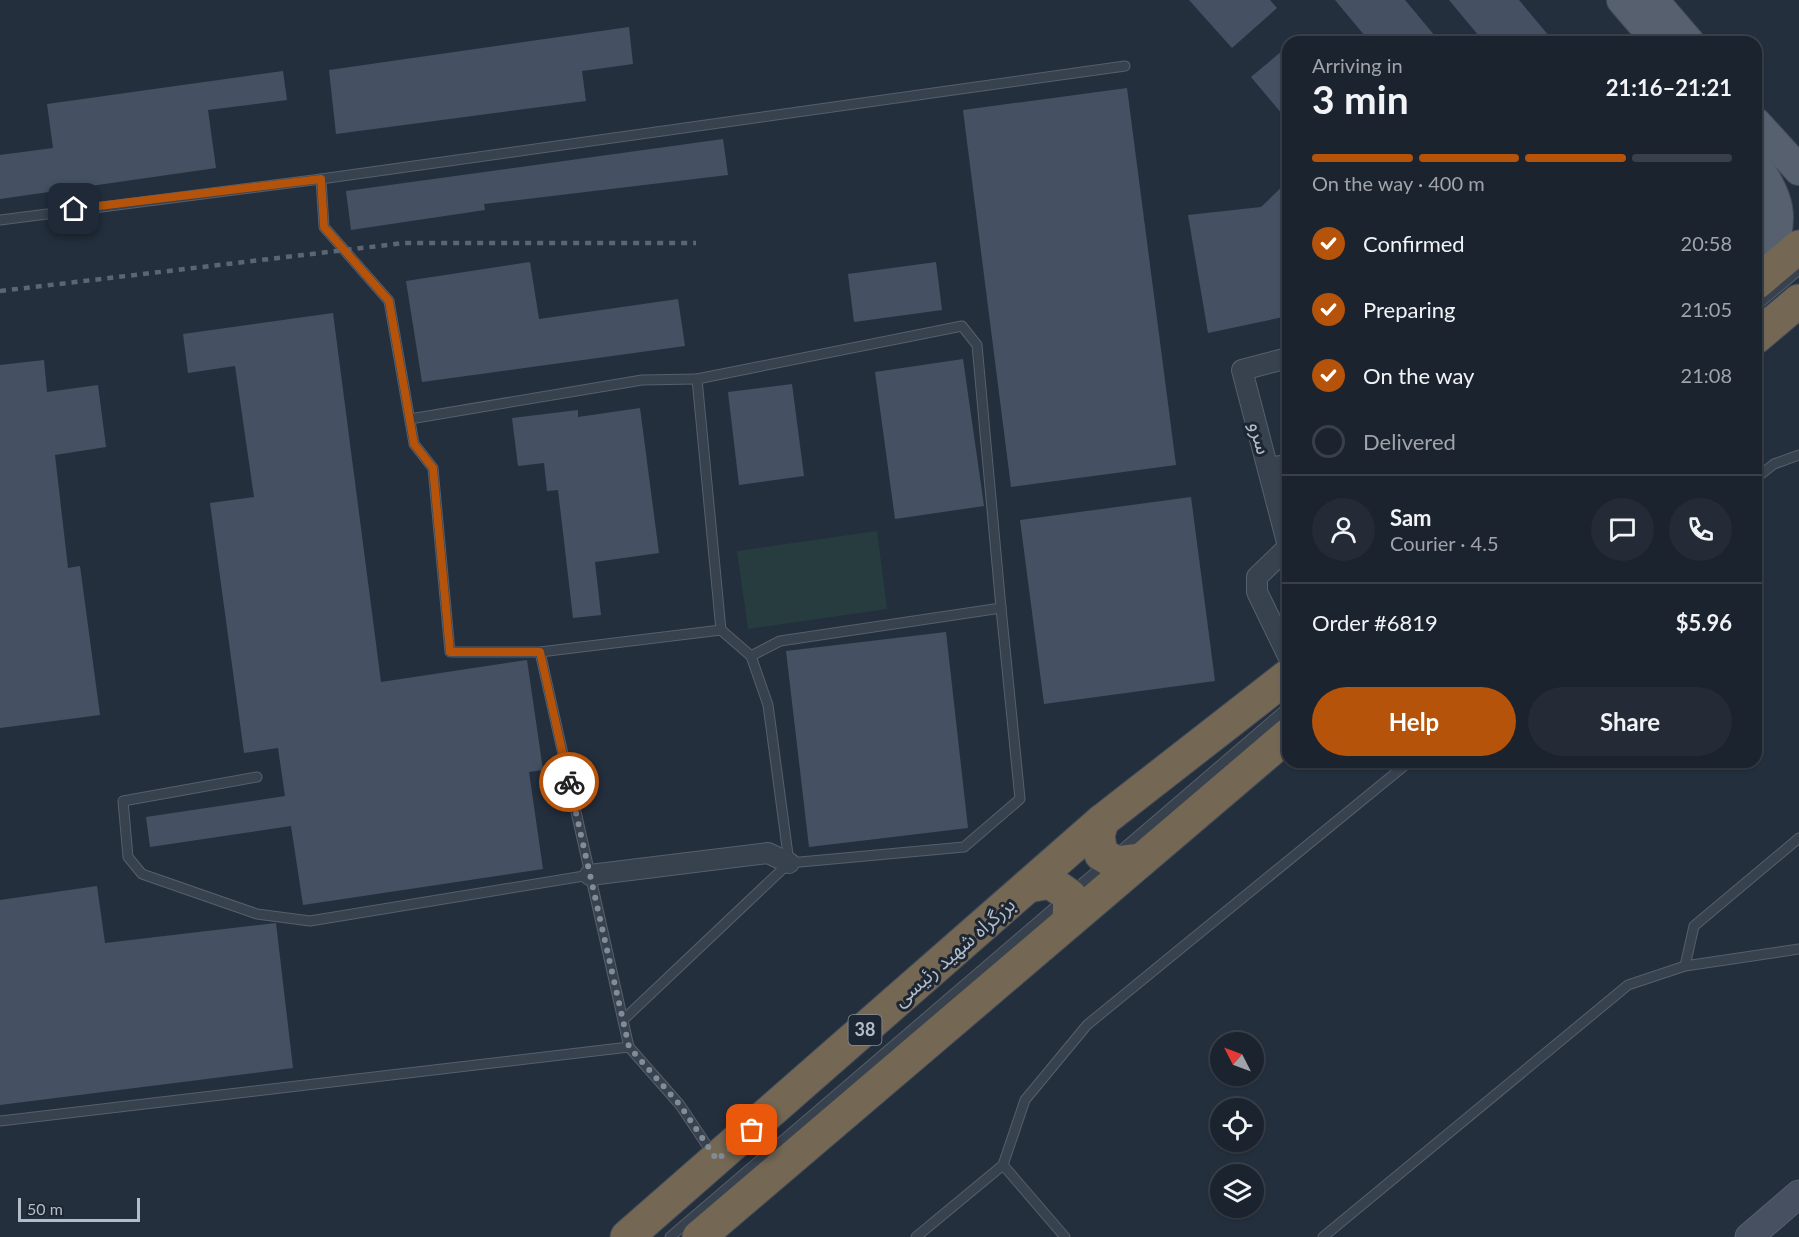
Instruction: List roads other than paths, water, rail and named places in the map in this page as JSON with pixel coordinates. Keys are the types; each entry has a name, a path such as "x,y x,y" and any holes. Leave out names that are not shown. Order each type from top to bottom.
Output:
{"highway":[{"path":"1762,286 1799,247"},
{"path":"1762,332 1798,302"},
{"name":"بزرگراه شهید رئیسی","path":"627,1237 1102,821 1282,681"},
{"name":"38","path":"699,1237 1282,740"},
{"path":"1102,821 1098,836 1101,854 1116,863 1141,860"},
{"path":"1028,886 1050,882 1070,896 1069,920"}],"main road":[{"path":"1623,0 1653,36"},
{"path":"1653,0 1684,36"},
{"path":"1762,130 1799,170"},
{"path":"1762,173 1773,190 1780,220 1762,279"}],"street":[{"name":"سرو","path":"1282,360 1242,370 1282,522"},
{"path":"1268,468 1282,466"},
{"path":"1282,553 1257,577 1257,592 1282,644"},
{"path":"590,875 768,853 789,863"},
{"path":"1749,1237 1799,1194"}],"lane":[{"path":"0,220 321,179 1125,66"},
{"path":"321,179 324,227 389,301 414,444 433,468 450,652 540,652 721,630"},
{"path":"1762,288 1799,270"},
{"path":"410,419 642,380 697,378 963,326 977,345 1020,799 964,847 789,863 623,1020"},
{"path":"697,378 721,630 751,656 768,705 789,863"},
{"path":"1762,473 1774,464 1799,455"},
{"path":"751,656 780,641 1001,608"},
{"path":"540,652 629,1047 680,1105 717,1160"},
{"path":"670,1237 1282,711"},
{"path":"916,1237 1003,1165 1025,1100 1087,1025 1402,768"},
{"path":"257,777 123,801 128,857 142,874 257,914 310,921 590,875"},
{"path":"1685,966 1694,926 1799,838"},
{"path":"1323,1237 1628,985 1685,966 1799,949"},
{"path":"0,1121 629,1047"},
{"path":"1003,1165 1065,1237"}],"railway":[{"path":"0,291 404,243 696,243"}]}
